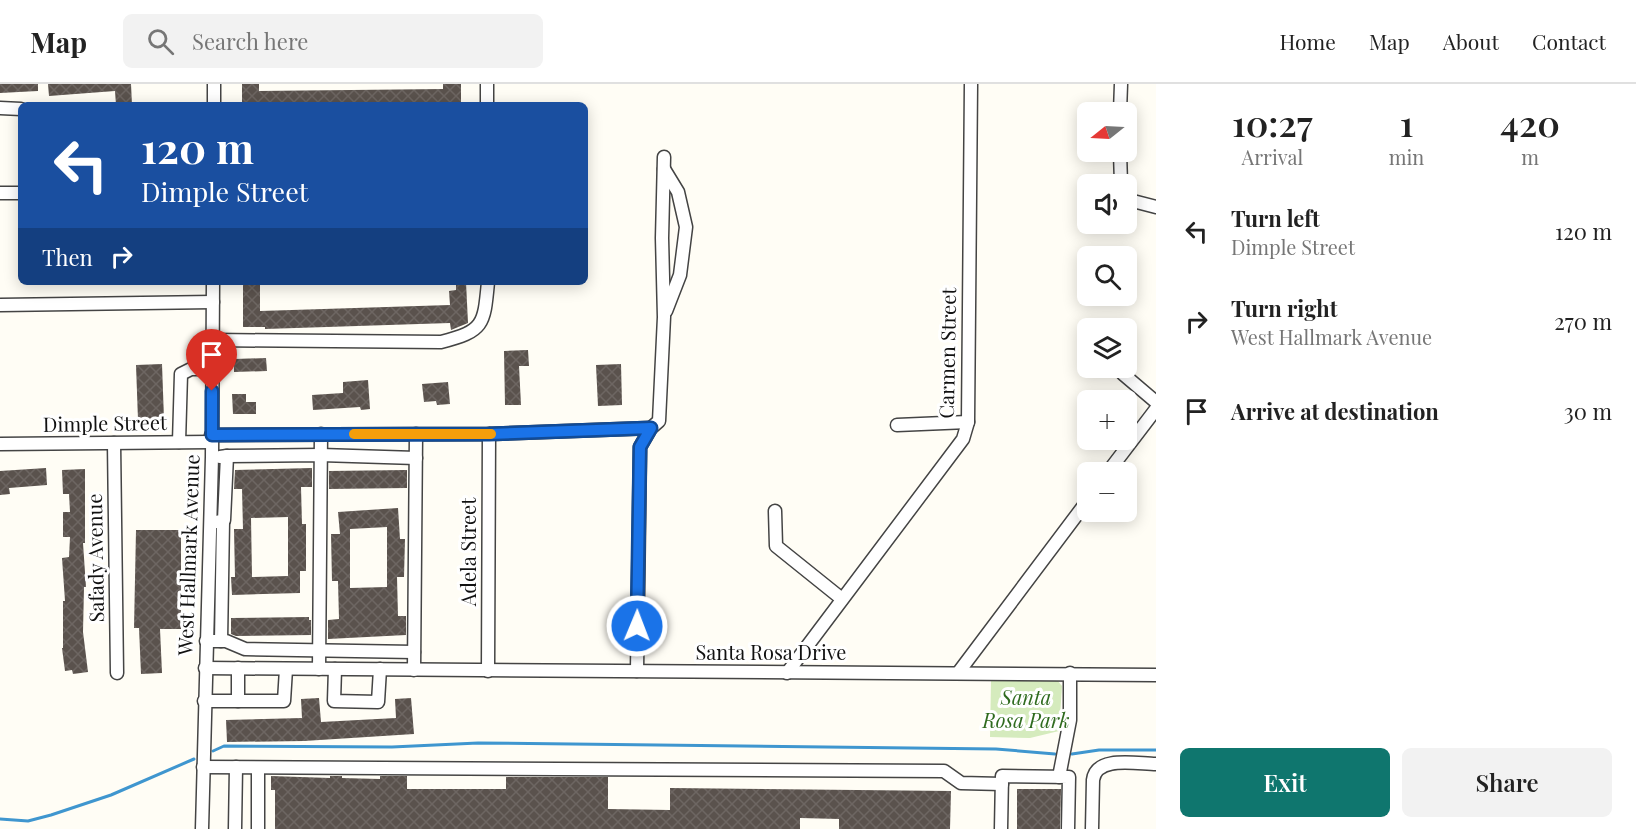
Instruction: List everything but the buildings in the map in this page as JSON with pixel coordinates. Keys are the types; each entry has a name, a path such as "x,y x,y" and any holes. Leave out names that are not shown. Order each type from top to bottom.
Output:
{"street":[{"path":"214,84 214,102"},
{"path":"487,84 487,102"},
{"name":"Carmen Street","path":"788,673 963,439 968,422 970,84"},
{"path":"1120,84 1120,102"},
{"path":"0,108 18,109"},
{"path":"637,671 640,447 651,428 659,421 664,318 662,238 664,163 678,192 686,227 680,275 664,318"},
{"path":"0,193 18,193"},
{"path":"1137,202 1156,207"},
{"name":"West Hallmark Avenue","path":"202,829 212,457 213,285"},
{"path":"213,340 441,342 467,336 479,324 486,309 488,285"},
{"path":"0,304 213,302"},
{"path":"179,442 181,374 191,369 212,369"},
{"path":"1128,378 1156,402"},
{"path":"1116,462 1156,409"},
{"path":"897,425 968,422"},
{"name":"Dimple Street","path":"0,444 179,442 211,438 321,434 489,434 651,428"},
{"path":"319,669 321,434"},
{"path":"414,670 416,434"},
{"name":"Adela Street","path":"488,671 489,434"},
{"name":"Safady Avenue","path":"114,443 117,673"},
{"path":"212,457 321,455 416,458"},
{"path":"221,641 226,456"},
{"path":"775,511 776,546 842,599"},
{"path":"957,673 1077,515"},
{"path":"209,523 223,521"},
{"path":"206,641 221,641 237,645 245,650 414,652"},
{"name":"Santa Rosa Drive","path":"205,668 1156,675"},
{"path":"238,668 238,701"},
{"path":"204,701 284,701 286,669"},
{"path":"334,669 334,701 378,702 380,669"},
{"path":"1060,771 1070,720 1070,673"},
{"path":"1092,829 1093,780 1099,768 1109,763 1156,764"},
{"path":"203,767 944,771 961,783 1002,783"},
{"path":"235,829 236,767"},
{"path":"258,768 258,829"},
{"path":"1001,829 1002,776 1060,771 1069,777 1068,829"}],"green space":[{"name":"Santa Rosa Park","path":"1057,680 1062,686 1059,731 1030,738 990,737 991,681"}],"waterway":[{"path":"213,751 224,746 392,747 478,743 996,749 1055,754"},
{"path":"1072,754 1099,750 1156,750"},
{"path":"0,819 28,821 51,815 111,795 194,759"}],"slow traffic":[{"path":"354,434 491,434"}],"route":[{"path":"212,391 212,435 489,434 651,428 640,447 637,626"}]}
